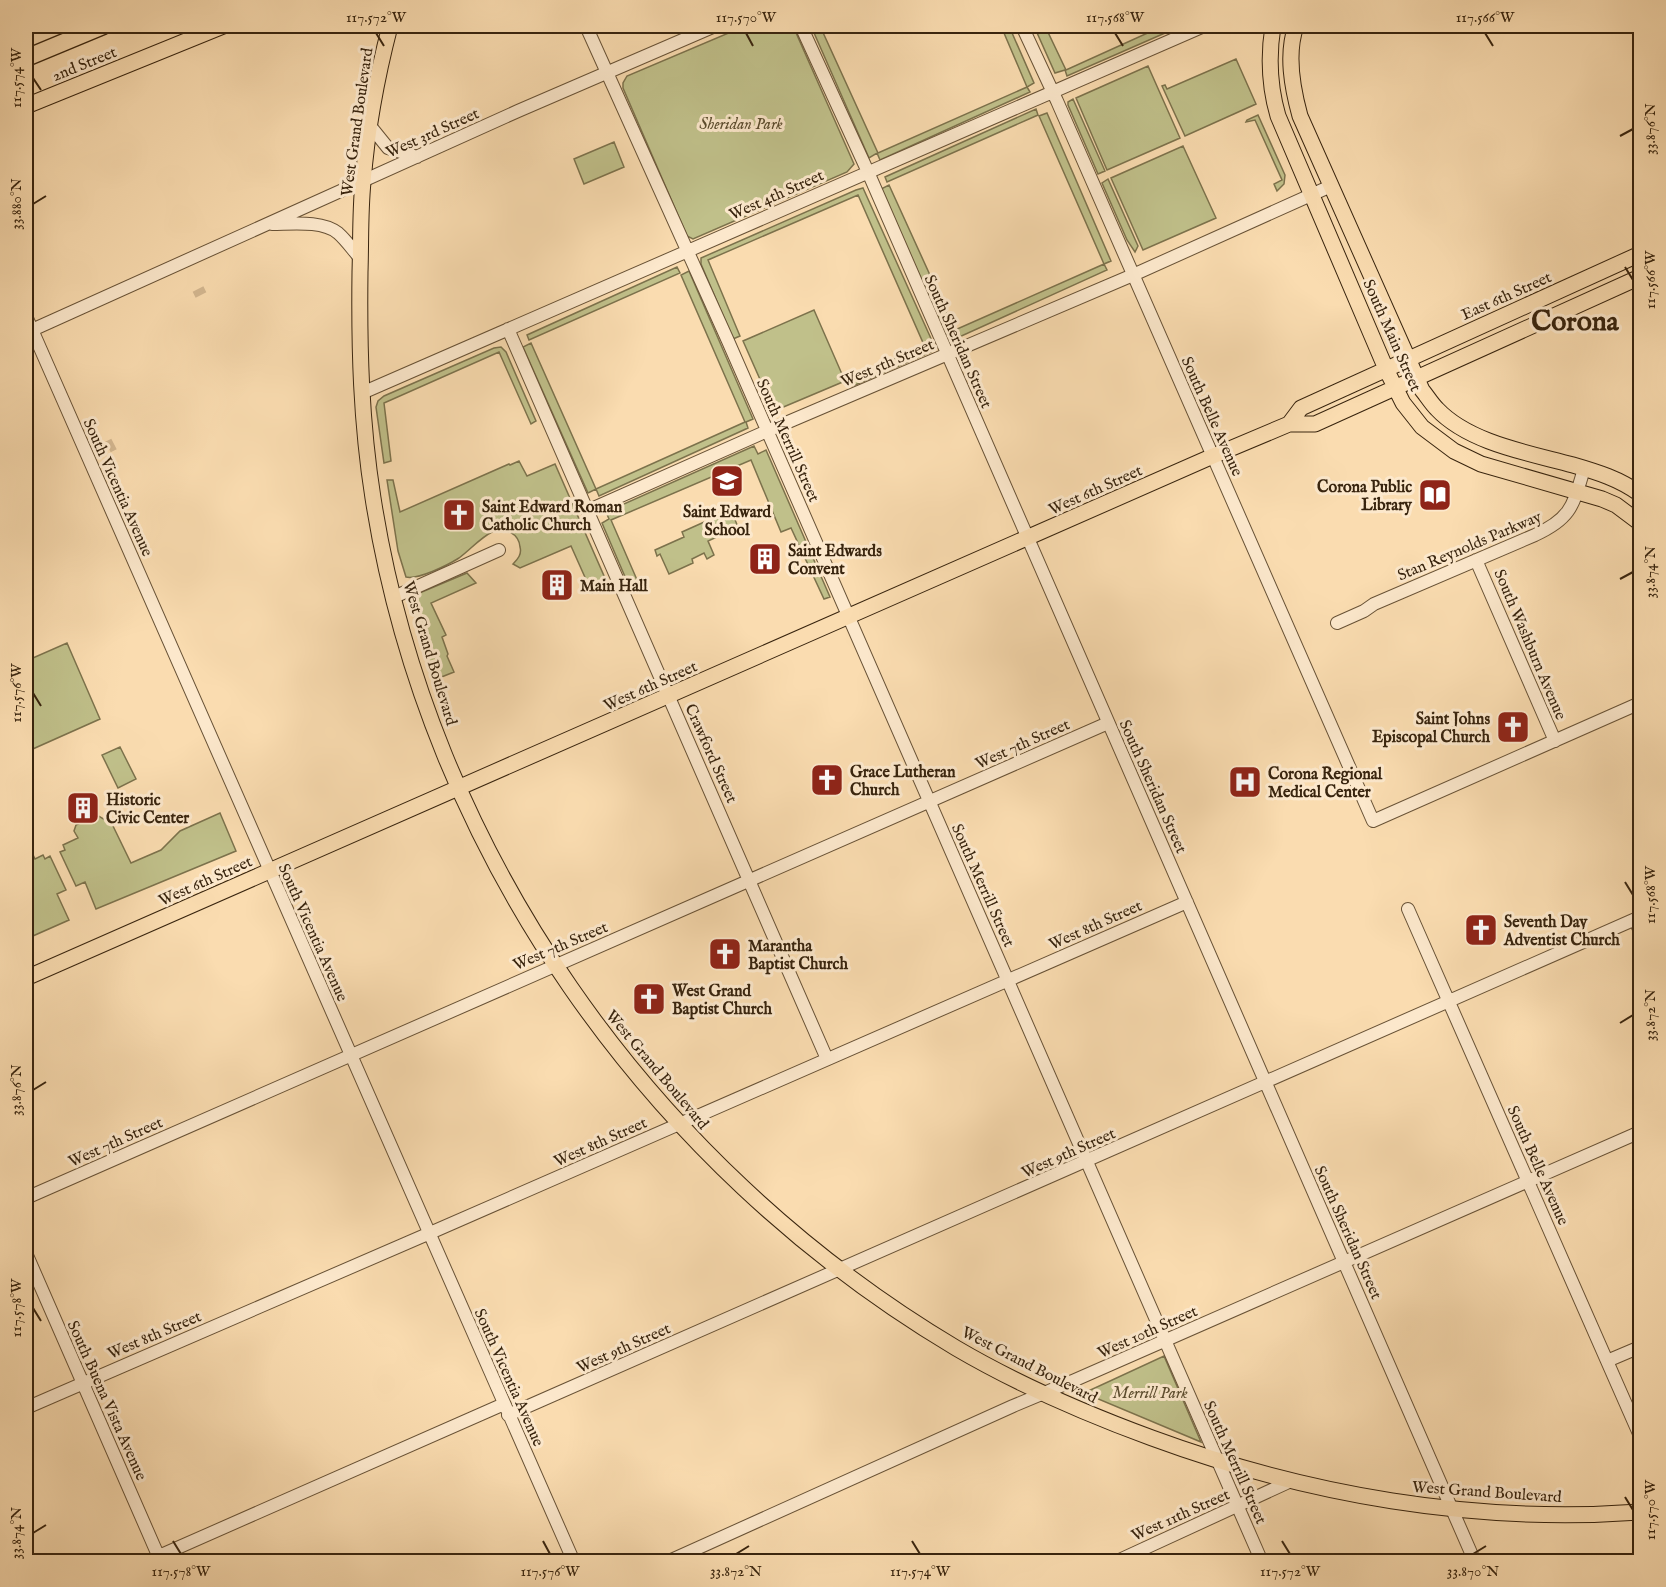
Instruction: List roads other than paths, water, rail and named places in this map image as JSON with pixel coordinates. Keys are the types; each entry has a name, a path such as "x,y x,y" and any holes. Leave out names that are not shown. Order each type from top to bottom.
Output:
{"highway":[{"path":"26,58 104,26"}],"main road":[{"name":"2nd Street","path":"26,106 223,26"},
{"name":"West Grand Boulevard","path":"390,26 376,85 363,181 358,334 363,422 373,497 406,645 426,707 457,788 505,882 554,965 610,1042 679,1124 755,1199 840,1270 905,1316 946,1342 1043,1394 1100,1419 1217,1461 1291,1482 1361,1496 1451,1508 1550,1514 1641,1512"},
{"name":"South Main Street","path":"1274,26 1269,63 1273,98 1286,137 1386,369 1403,403 1422,427 1454,451 1481,464 1578,490 1616,505 1641,523"},
{"name":"South Main Street","path":"1296,26 1291,62 1296,102 1407,359 1416,378 1438,410 1466,430 1516,450 1584,469 1628,485 1641,494"},
{"name":"East 6th Street","path":"1386,369 1641,254"},
{"path":"1395,387 1641,277"},
{"name":"West 6th Street","path":"1288,424 1301,408 1386,369"},
{"name":"West 6th Street","path":"26,978 1213,456 1288,424 1315,424 1395,387"}],"street":[{"name":"South Merrill Street","path":"586,26 767,431 1262,1562"},
{"name":"West 3rd Street","path":"32,330 715,26"},
{"name":"South Sheridan Street","path":"801,26 868,172 1475,1562"},
{"name":"South Belle Avenue","path":"1022,26 1053,91 1373,820 1555,741"},
{"name":"West 4th Street","path":"362,393 1204,26"},
{"path":"370,127 388,148 417,157"},
{"name":"West 5th Street","path":"587,511 767,431 1133,275 1331,186"},
{"path":"268,224 320,225 329,228 338,232 360,258"},
{"name":"South Vicentia Avenue","path":"26,316 574,1562"},
{"name":"Crawford Street","path":"508,329 827,1059"},
{"name":"Stan Reynolds Parkway","path":"1337,623 1374,604 1555,525 1569,512 1584,469"},
{"path":"394,597 499,550"},
{"name":"South Washburn Avenue","path":"1476,560 1555,741"},
{"path":"1555,741 1641,703"},
{"name":"West 7th Street","path":"26,1198 1108,723"},
{"name":"West 8th Street","path":"26,1408 1187,902"},
{"name":"South Belle Avenue","path":"1408,909 1641,1436"},
{"path":"1638,918 1641,932"},
{"name":"West 9th Street","path":"160,1559 840,1270 1638,918"},
{"name":"West 10th Street","path":"667,1562 1043,1394 1641,1132"},
{"name":"South Buena Vista Avenue","path":"26,1253 160,1559"},
{"path":"1607,1361 1641,1347"},
{"name":"West 11th Street","path":"1115,1562 1291,1482"}],"tunnel":[{"path":"198,289 201,295"},
{"path":"108,447 114,444"}],"place":[{"name":"Saint Edward School","path":"727,481"},
{"name":"Corona Public Library","path":"1435,495"},
{"name":"Saint Edward Roman Catholic Church","path":"459,515"},
{"name":"Saint Edwards Convent","path":"765,559"},
{"name":"Main Hall","path":"557,585"},
{"name":"Saint Johns Episcopal Church","path":"1513,727"},
{"name":"Grace Lutheran Church","path":"827,780"},
{"name":"Corona Regional Medical Center","path":"1245,782"},
{"name":"Historic Civic Center","path":"83,808"},
{"name":"Seventh Day Adventist Church","path":"1481,930"},
{"name":"Marantha Baptist Church","path":"725,954"},
{"name":"West Grand Baptist Church","path":"649,999"}],"district":[{"name":"Corona","path":"1575,320"}],"park label":[{"name":"Sheridan Park","path":"741,123"},
{"name":"Merrill Park","path":"1150,1392"}]}
